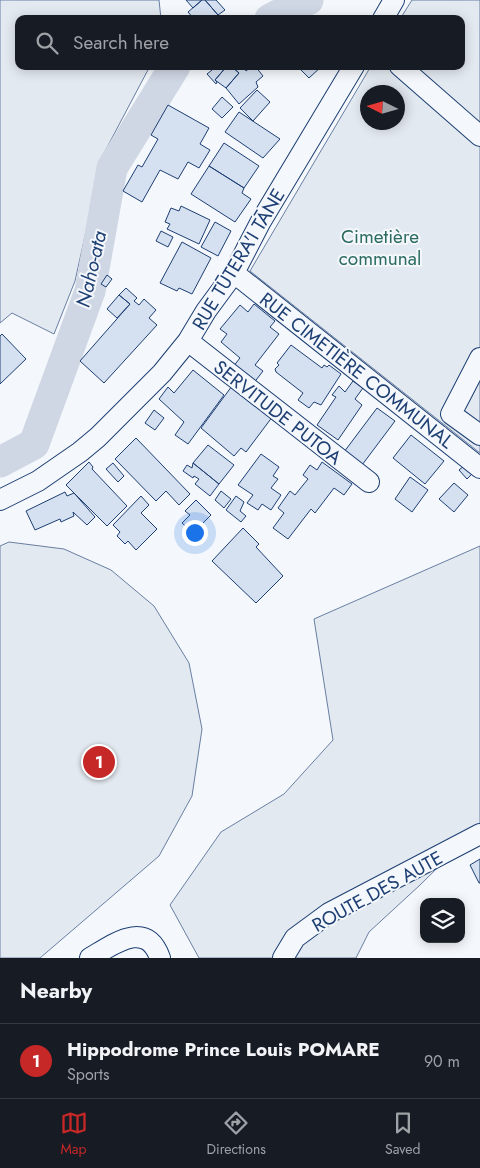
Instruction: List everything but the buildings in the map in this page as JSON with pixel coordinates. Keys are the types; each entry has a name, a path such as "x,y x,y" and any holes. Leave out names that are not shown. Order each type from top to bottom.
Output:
{"street":[{"path":"385,15 394,0"},
{"name":"RUE TŪTERA'I TĀNE","path":"0,500 38,481 92,442 162,373 188,341 206,311 234,273 261,221 352,70"},
{"path":"405,70 480,136"},
{"name":"RUE CIMETIÈRE COMMUNAL","path":"234,273 480,468"},
{"name":"SERVITUDE PUTOA","path":"188,341 369,482"},
{"path":"480,358 451,414 480,435"},
{"name":"ROUTE DES AUTE","path":"283,958 295,938 329,913 480,834"},
{"path":"90,958 131,936 145,938 156,948 160,958"}],"green space":[{"path":"0,0 159,0 161,15 15,15 15,70 148,70 103,155 75,281 54,334 12,313 0,323"},
{"name":"Cimetière communal","path":"412,0 480,0 480,453 250,271 369,70 465,70 465,15 403,15"},
{"path":"9,542 64,549 111,570 154,606 189,663 202,729 192,796 159,856 40,958 0,958 0,546"},
{"path":"480,546 480,826 369,932 356,958 199,958 170,905 221,832 284,794 333,740 314,619"}],"waterway":[{"name":"Naho-ata","path":"278,15 308,0"},
{"name":"Naho-ata","path":"0,462 34,444 90,291 112,168 173,70"}],"place":[{"name":"Hippodrome Prince Louis POMARE","path":"99,762"}]}
